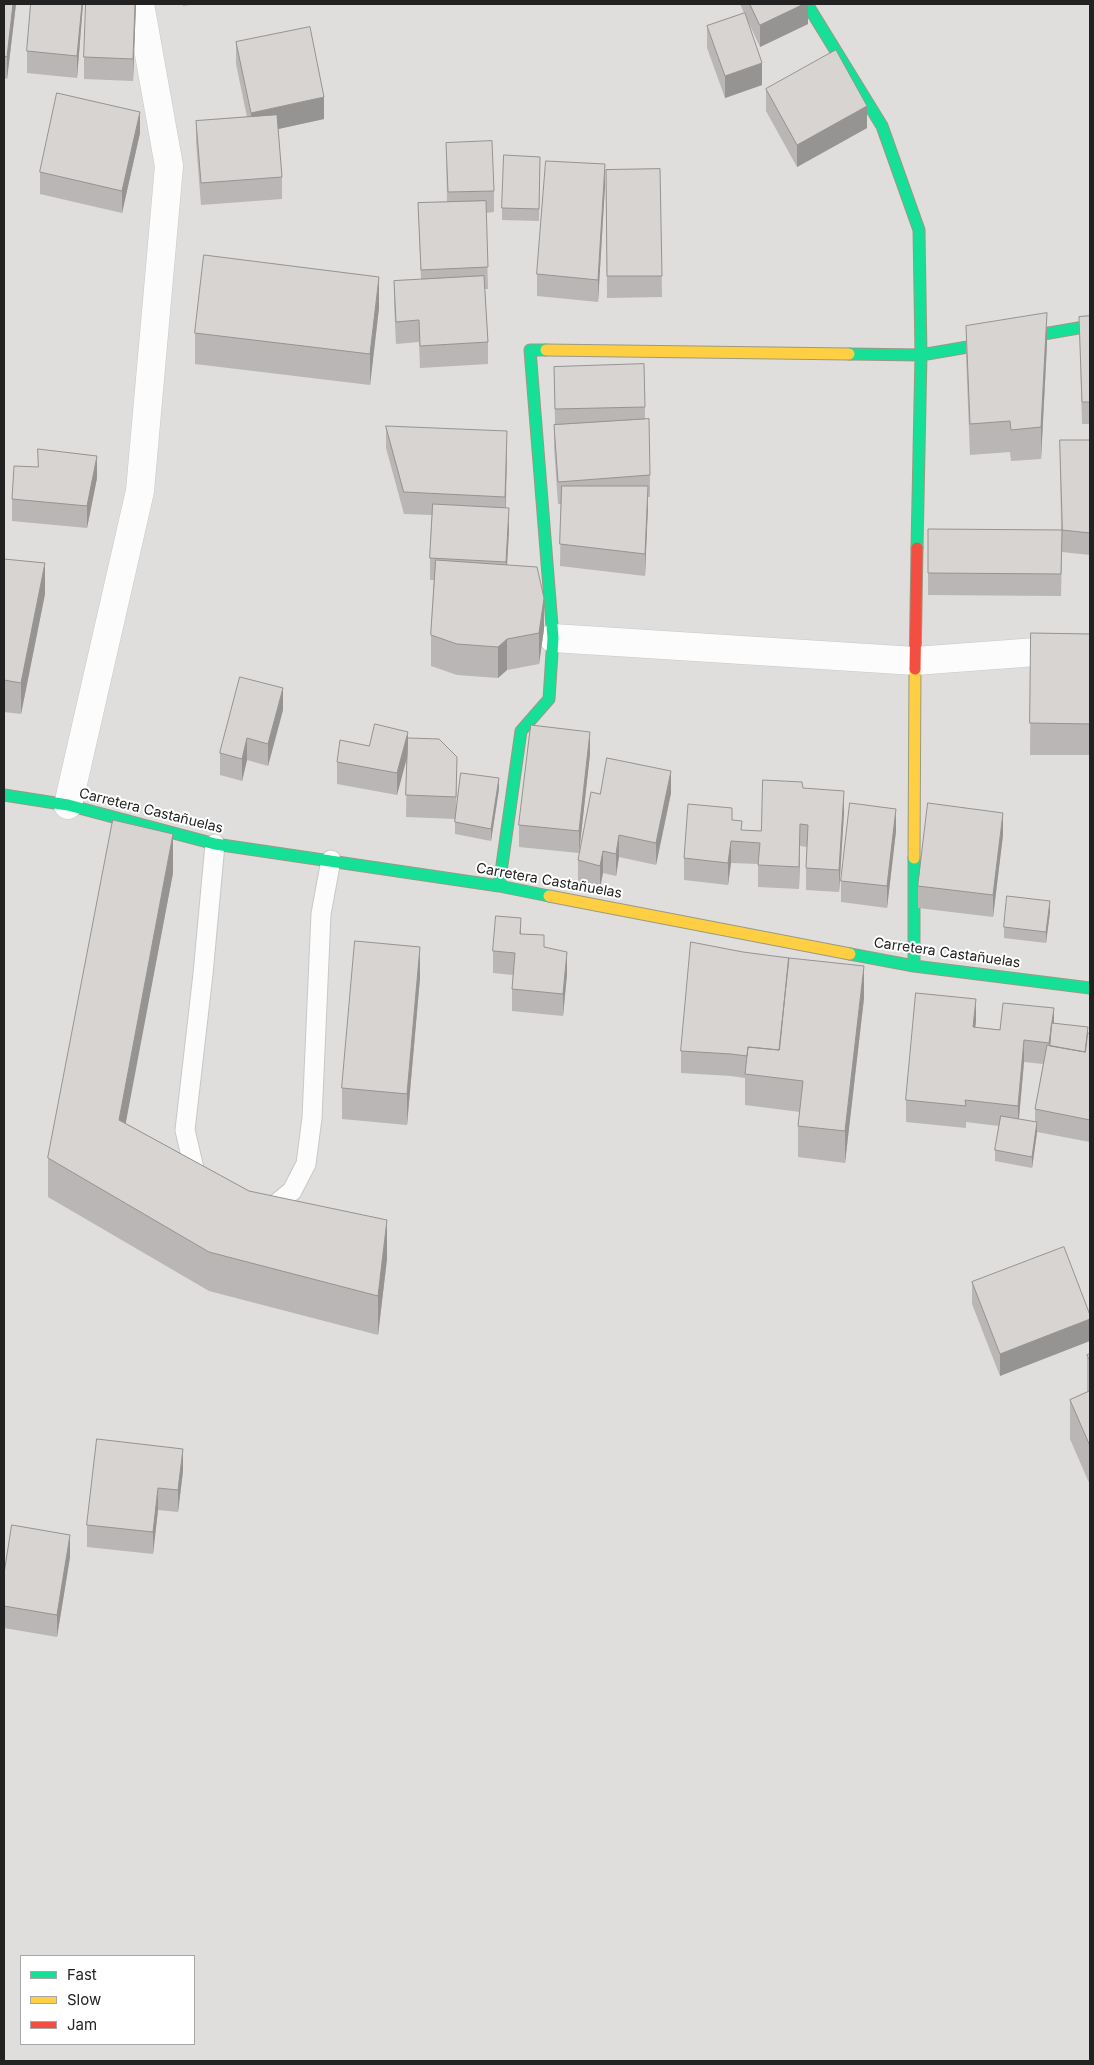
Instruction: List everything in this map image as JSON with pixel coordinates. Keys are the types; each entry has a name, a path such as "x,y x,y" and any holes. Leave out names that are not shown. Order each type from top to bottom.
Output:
{"street":[{"path":"68,805 140,491 169,166 140,4"},
{"path":"807,4 882,126 919,230 921,355 915,660 914,966"},
{"path":"499,886 521,731 549,699 553,638 530,350 921,355 1090,326"},
{"path":"553,638 915,660 1090,648"},
{"name":"Carretera Castañuelas","path":"4,795 68,805 214,844 499,886 914,966 1090,988"}],"lane":[{"path":"210,1194 195,1173 185,1130 203,974 214,844"},
{"path":"243,1210 260,1209 276,1204 292,1191 306,1164 312,1118 322,914 331,860"}],"shaded area":[{"path":"4,4 1090,4 1090,2061 4,2061"}],"building":[{"path":"4,4 13,4 7,57 4,56"},
{"path":"31,4 82,4 77,56 27,51"},
{"path":"86,4 135,4 133,59 84,57"},
{"path":"750,4 804,4 760,25"},
{"path":"745,13 762,63 725,76 707,26"},
{"path":"310,27 324,97 251,113 236,42"},
{"path":"836,50 867,106 797,145 766,89"},
{"path":"57,93 140,112 122,191 40,172"},
{"path":"277,115 282,177 201,183 196,121"},
{"path":"492,141 494,191 448,192 446,143"},
{"path":"504,155 540,157 539,209 502,208"},
{"path":"546,161 605,164 598,280 537,274"},
{"path":"660,169 662,276 607,276 606,170"},
{"path":"486,201 488,267 421,270 418,203"},
{"path":"204,255 379,277 370,354 195,333"},
{"path":"484,276 488,342 420,346 419,320 396,322 394,281"},
{"path":"1047,313 1041,427 1011,430 1010,421 970,424 966,326"},
{"path":"1090,316 1090,402 1082,402 1079,317"},
{"path":"644,364 645,407 555,409 554,367"},
{"path":"649,419 650,475 558,482 554,425"},
{"path":"386,426 507,431 505,497 404,492"},
{"path":"1060,440 1090,440 1090,533 1062,530"},
{"path":"38,449 97,456 87,506 12,499 14,466 38,467"},
{"path":"562,486 648,486 645,554 560,544"},
{"path":"433,504 509,508 506,562 430,558"},
{"path":"928,529 1062,530 1061,574 928,573"},
{"path":"4,559 45,563 21,683 4,680"},
{"path":"436,560 537,567 544,598 539,633 507,639 498,647 457,644 431,635"},
{"path":"1031,633 1090,634 1090,724 1030,723"},
{"path":"240,677 283,688 268,744 247,738 242,759 220,753"},
{"path":"375,724 408,732 397,773 337,762 340,740 369,746"},
{"path":"531,725 590,732 579,831 519,825"},
{"path":"408,738 439,739 457,757 456,797 406,795"},
{"path":"607,758 671,771 656,843 619,835 616,854 603,851 600,866 578,860 591,792 600,794"},
{"path":"461,773 499,778 491,829 455,822"},
{"path":"763,780 802,782 803,788 844,791 839,870 806,868 808,825 800,824 799,867 758,865 760,843 731,841 728,863 684,858 688,804 732,808 732,820 742,821 741,830 761,831"},
{"path":"850,803 896,809 887,886 841,881"},
{"path":"928,803 1003,813 993,895 918,886"},
{"path":"113,820 173,834 119,1120 249,1191 387,1220 378,1296 209,1252 48,1158"},
{"path":"1007,896 1050,901 1046,932 1004,927"},
{"path":"496,916 521,918 520,934 544,935 544,947 567,952 563,994 512,989 515,953 493,951"},
{"path":"355,941 420,947 407,1094 342,1088"},
{"path":"691,942 789,958 779,1050 748,1047 747,1056 681,1051"},
{"path":"789,958 864,966 845,1131 798,1126 803,1081 745,1074 748,1047 779,1050"},
{"path":"916,993 976,999 973,1027 1000,1030 1003,1003 1054,1008 1049,1043 1024,1040 1018,1106 965,1100 966,1106 906,1100"},
{"path":"1052,1023 1088,1027 1085,1052 1050,1046"},
{"path":"1088,1033 1090,1034 1090,1120 1035,1109 1047,1045 1085,1052"},
{"path":"1001,1116 1037,1122 1032,1157 995,1150"},
{"path":"1064,1247 1090,1319 1000,1354 972,1282"},
{"path":"1090,1391 1090,1446 1070,1400"},
{"path":"97,1439 183,1449 178,1490 158,1488 153,1532 87,1525"},
{"path":"12,1525 70,1535 57,1615 4,1606 4,1574"}],"traffic: fast":[{"path":"807,4 882,126 919,230 921,355 917,548"},
{"path":"849,354 921,355 1090,326"},
{"path":"499,886 521,731 549,699 553,638 530,350 546,350"},
{"path":"4,795 68,805 215,844 499,886 549,896"},
{"path":"914,858 914,966"},
{"path":"850,954 914,966 1090,988"}],"traffic: slow":[{"path":"546,350 849,354"},
{"path":"914,858 915,669"},
{"path":"549,896 850,954"}],"traffic: jam":[{"path":"915,669 917,548"}]}
